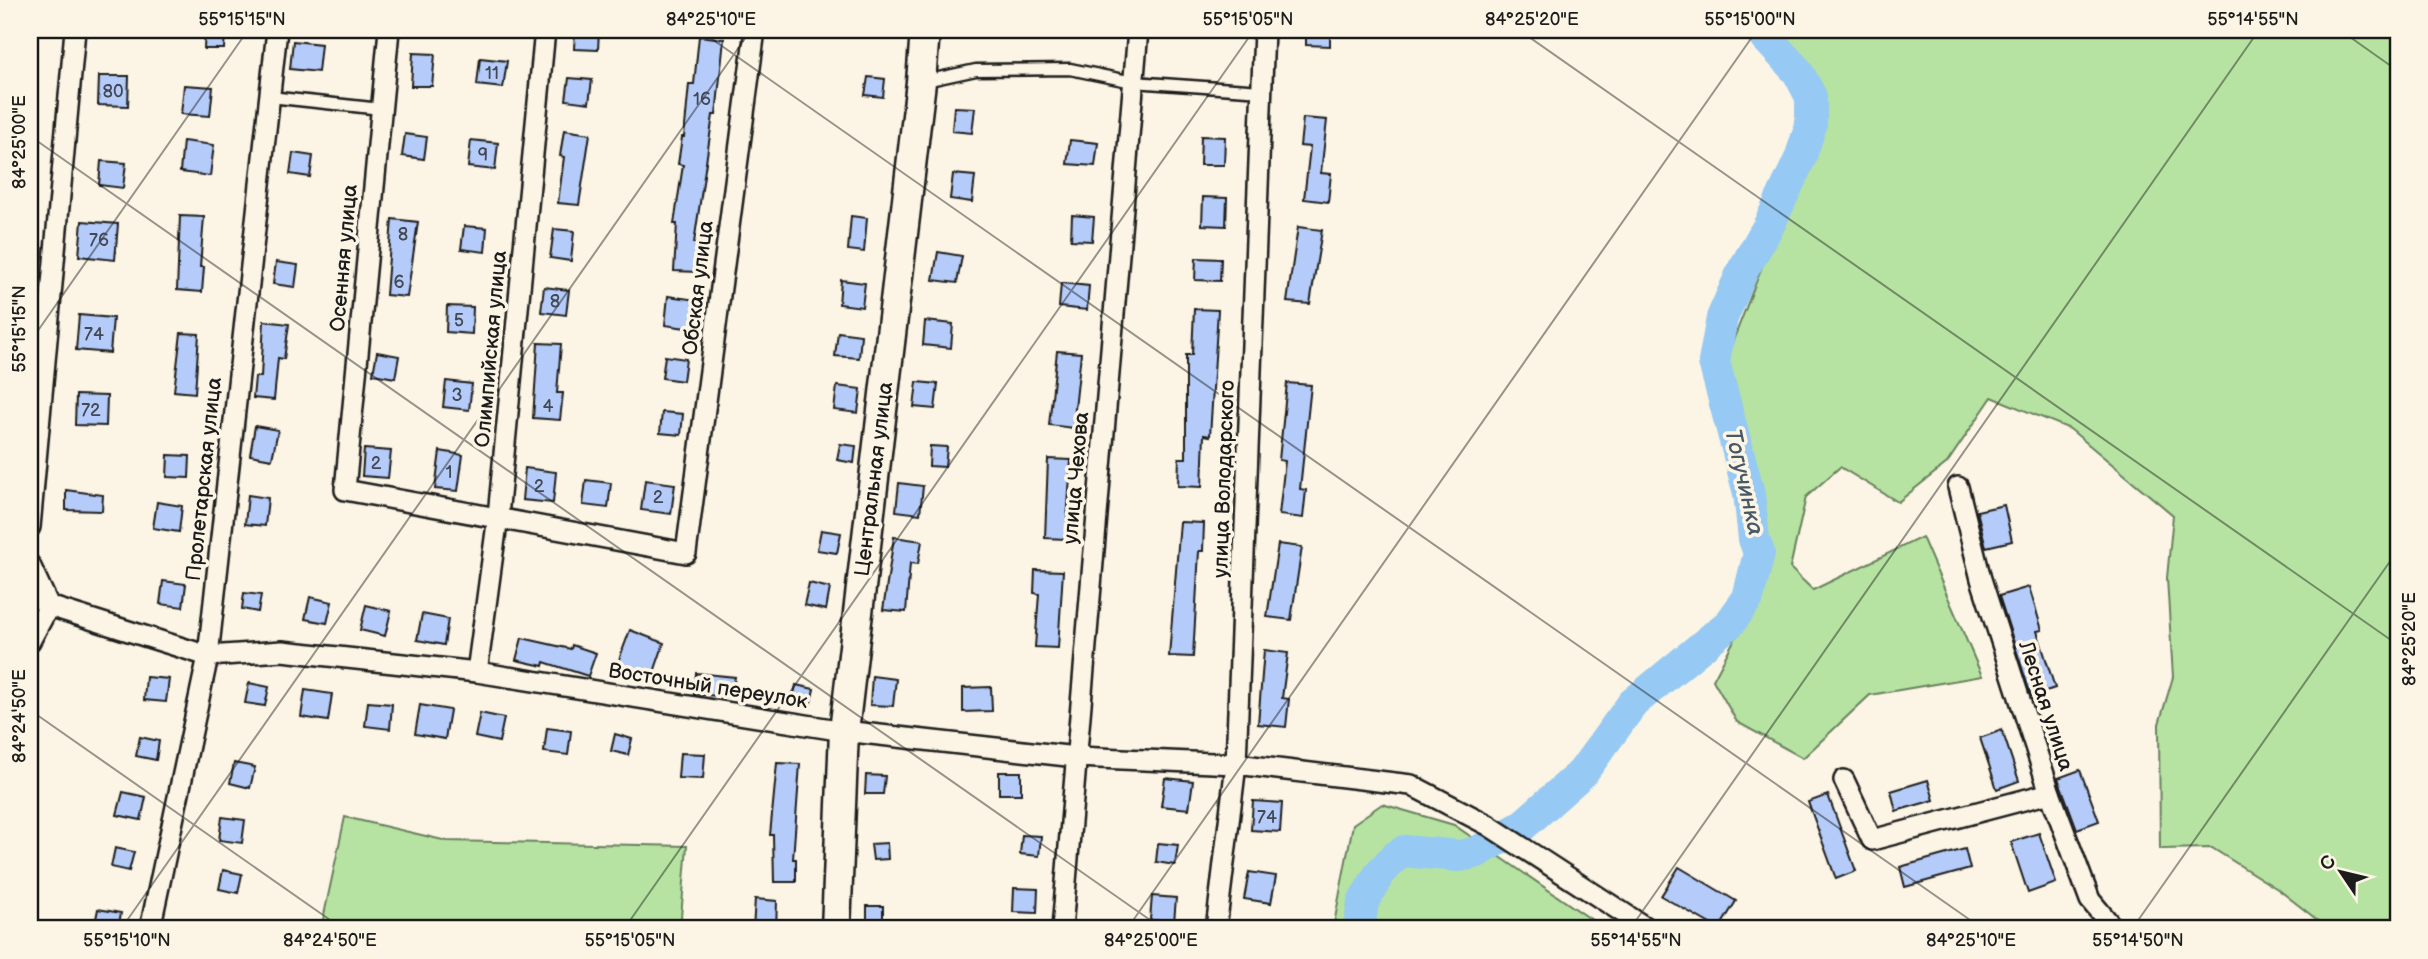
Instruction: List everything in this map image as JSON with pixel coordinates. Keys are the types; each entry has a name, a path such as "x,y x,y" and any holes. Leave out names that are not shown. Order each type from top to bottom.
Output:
{"main road":[{"name":"Центральная улица","path":"836,929 844,731 925,30"}],"street":[{"path":"30,527 75,30"},
{"name":"Пролетарская улица","path":"150,929 208,656 277,30"},
{"name":"Осенняя улица","path":"389,30 345,490 498,516"},
{"name":"Олимпийская улица","path":"477,672 498,516 545,30"},
{"name":"Обская улица","path":"498,516 686,553 755,30"},
{"name":"улица Чехова","path":"1062,929 1138,30"},
{"name":"улица Володарского","path":"1216,929 1236,764 1264,30"},
{"name":"Лесная улица","path":"1958,487 1981,579 2050,793 2090,900 2113,929"},
{"path":"30,565 49,606 30,641"},
{"name":"Восточный переулок","path":"30,592 49,606 208,656 282,651 477,672 844,731 1076,757 1236,764 1411,785 1488,825 1648,929"},
{"path":"1844,780 1871,840 2050,793"}],"lane":[{"path":"921,82 976,69 1070,69 1133,82 1262,92"},
{"path":"270,97 381,109"}],"green space":[{"path":"1759,30 2398,30 2398,929 2329,929 2279,890 2212,848 2160,849 2159,724 2173,677 2167,578 2173,515 2070,429 1992,397 1947,463 1898,502 1840,467 1806,497 1790,568 1813,590 1922,537 1982,676 1870,695 1803,758 1737,722 1713,680 1767,578 1746,441 1727,356 1826,104 1811,97 1797,72"},
{"path":"1382,804 1454,825 1605,929 1470,929 1458,926 1457,929 1333,929 1353,824"},
{"path":"345,817 447,841 687,846 680,929 321,929"}],"building":[{"path":"205,30 225,30 224,49 204,49"},
{"path":"575,30 599,30 598,50 574,49"},
{"path":"1306,30 1330,30 1330,46 1306,45"},
{"path":"699,36 724,39 716,115 713,115 694,243 700,243 698,272 674,271 677,224 674,224 683,165 678,164 684,137 689,84 694,84"},
{"path":"293,41 321,44 318,72 290,69"},
{"path":"413,53 435,54 432,86 411,86"},
{"path":"480,58 507,61 503,88 477,85"},
{"path":"99,76 129,76 128,106 98,105"},
{"path":"868,77 885,79 883,97 865,95"},
{"path":"569,78 592,80 589,103 566,100"},
{"path":"184,85 213,87 210,116 181,114"},
{"path":"954,107 975,108 972,133 952,131"},
{"path":"1303,118 1327,120 1321,173 1331,174 1328,202 1304,199 1310,147 1300,146"},
{"path":"564,130 590,134 579,205 558,203 564,157 560,156"},
{"path":"405,134 427,137 424,159 402,156"},
{"path":"1201,136 1225,137 1224,165 1200,165"},
{"path":"471,140 498,143 495,170 468,167"},
{"path":"1070,140 1098,143 1095,166 1067,164"},
{"path":"183,141 214,145 210,176 180,172"},
{"path":"293,153 313,156 310,177 290,174"},
{"path":"101,161 126,163 123,188 99,185"},
{"path":"953,174 975,176 972,202 950,199"},
{"path":"1203,197 1227,198 1226,226 1202,225"},
{"path":"1072,215 1094,217 1092,241 1071,240"},
{"path":"180,216 204,217 200,267 204,267 202,292 177,290"},
{"path":"851,216 867,218 864,252 848,250"},
{"path":"392,219 418,222 407,297 386,295"},
{"path":"82,221 118,224 115,260 79,256"},
{"path":"464,226 487,228 485,252 461,249"},
{"path":"1298,227 1322,230 1310,304 1287,302"},
{"path":"554,229 574,231 571,261 550,258"},
{"path":"938,252 962,256 957,283 933,280"},
{"path":"1196,258 1221,259 1220,281 1195,280"},
{"path":"276,262 298,265 295,287 273,284"},
{"path":"841,280 865,283 862,307 839,304"},
{"path":"1061,283 1089,286 1087,310 1059,307"},
{"path":"544,287 569,290 566,315 541,312"},
{"path":"668,296 697,300 693,329 665,325"},
{"path":"447,306 473,307 472,334 446,332"},
{"path":"1194,309 1218,310 1210,436 1204,435 1202,487 1178,486 1179,458 1186,458 1186,355 1192,355"},
{"path":"79,315 113,318 110,353 76,350"},
{"path":"264,321 289,324 284,359 278,358 274,400 253,398 255,377 261,377"},
{"path":"925,321 953,324 951,348 923,345"},
{"path":"838,332 861,335 859,358 835,356"},
{"path":"181,333 199,334 195,393 174,391"},
{"path":"538,343 561,344 557,393 563,393 560,420 533,418"},
{"path":"1057,351 1081,353 1073,428 1049,425"},
{"path":"377,352 399,356 395,378 373,374"},
{"path":"665,356 686,359 683,381 662,378"},
{"path":"446,381 472,384 469,410 443,407"},
{"path":"917,382 938,384 935,409 914,407"},
{"path":"1287,383 1311,385 1300,489 1306,490 1303,518 1279,515 1285,461 1279,460"},
{"path":"837,386 861,389 858,413 834,410"},
{"path":"76,395 107,396 106,426 75,425"},
{"path":"662,412 683,414 681,435 660,433"},
{"path":"255,426 278,430 272,459 250,455"},
{"path":"840,444 856,446 854,463 837,460"},
{"path":"930,446 947,447 945,467 929,466"},
{"path":"364,449 391,451 388,478 362,476"},
{"path":"440,451 463,455 458,491 435,489"},
{"path":"168,455 190,456 189,478 167,477"},
{"path":"1048,459 1071,460 1066,539 1045,538"},
{"path":"525,468 556,472 553,503 522,500"},
{"path":"586,480 611,483 608,508 583,505"},
{"path":"645,480 675,484 671,514 641,510"},
{"path":"899,483 923,486 920,514 896,511"},
{"path":"66,490 103,495 102,511 66,510"},
{"path":"248,495 268,498 265,526 245,524"},
{"path":"157,502 182,506 179,532 153,528"},
{"path":"2004,505 2012,541 1986,547 1977,511"},
{"path":"1180,522 1204,523 1203,551 1199,551 1193,657 1169,656"},
{"path":"821,530 841,533 837,553 817,550"},
{"path":"894,537 922,541 918,564 910,563 906,612 883,610"},
{"path":"1278,544 1302,547 1291,620 1267,617"},
{"path":"1035,570 1063,571 1058,648 1035,647 1039,594 1034,593"},
{"path":"163,581 186,584 183,607 160,604"},
{"path":"809,583 830,588 826,610 804,605"},
{"path":"2029,587 2042,630 2037,631 2055,688 2031,696 1999,596"},
{"path":"244,593 261,595 258,612 242,609"},
{"path":"310,597 332,602 327,623 305,619"},
{"path":"366,605 391,611 385,636 360,630"},
{"path":"422,614 448,619 444,645 417,640"},
{"path":"630,630 664,643 652,678 617,665"},
{"path":"522,638 571,649 572,645 596,653 588,676 544,662 543,666 516,660"},
{"path":"1264,650 1288,653 1282,698 1289,699 1286,727 1258,724"},
{"path":"696,673 735,677 731,697 694,694"},
{"path":"872,676 896,679 893,706 870,705"},
{"path":"146,677 169,679 166,702 144,700"},
{"path":"249,683 269,687 265,706 245,703"},
{"path":"796,685 814,689 810,706 792,703"},
{"path":"991,687 992,711 963,712 963,688"},
{"path":"305,690 332,694 328,721 301,717"},
{"path":"368,702 392,704 390,729 365,726"},
{"path":"420,705 450,710 445,739 415,734"},
{"path":"480,713 504,718 499,742 475,737"},
{"path":"547,728 571,731 568,755 544,752"},
{"path":"2002,730 2019,781 1997,789 1980,738"},
{"path":"615,734 632,739 628,755 611,751"},
{"path":"140,737 159,741 156,760 136,756"},
{"path":"680,753 705,754 703,779 678,778"},
{"path":"234,763 255,767 250,788 230,783"},
{"path":"777,763 800,764 793,859 796,859 796,882 774,882 773,835 770,835"},
{"path":"2080,770 2099,821 2077,829 2058,778"},
{"path":"999,772 1021,772 1021,794 999,794"},
{"path":"866,775 885,776 883,794 865,794"},
{"path":"1165,778 1193,781 1189,809 1161,806"},
{"path":"1928,780 1934,800 1896,811 1891,791"},
{"path":"123,792 146,797 141,820 117,815"},
{"path":"1828,795 1856,871 1836,879 1808,802"},
{"path":"1253,801 1282,803 1280,832 1251,830"},
{"path":"222,817 245,820 242,843 219,840"},
{"path":"2039,833 2056,883 2028,893 2011,842"},
{"path":"1022,835 1041,836 1039,856 1020,854"},
{"path":"887,843 888,859 873,860 871,844"},
{"path":"1158,843 1178,845 1175,865 1156,862"},
{"path":"115,848 134,852 129,871 111,867"},
{"path":"1965,849 1970,869 1905,887 1900,867"},
{"path":"1679,867 1736,901 1719,929 1661,896"},
{"path":"223,870 242,874 238,893 219,889"},
{"path":"1249,872 1276,876 1271,903 1244,899"},
{"path":"1014,888 1038,889 1037,913 1013,912"},
{"path":"1152,896 1176,898 1174,922 1150,920"},
{"path":"755,899 777,901 776,929 753,929"},
{"path":"867,906 883,906 883,923 867,923"},
{"path":"98,909 121,913 118,929 94,929"}],"waterway":[{"name":"Тогучинка","path":"1359,929 1363,902 1380,873 1395,857 1404,851 1459,856 1475,853 1521,827 1582,773 1633,703 1730,623 1748,598 1759,553 1754,539 1749,493 1714,362 1722,318 1743,270 1769,225 1800,159 1811,125 1811,97 1798,72 1759,30"}]}
